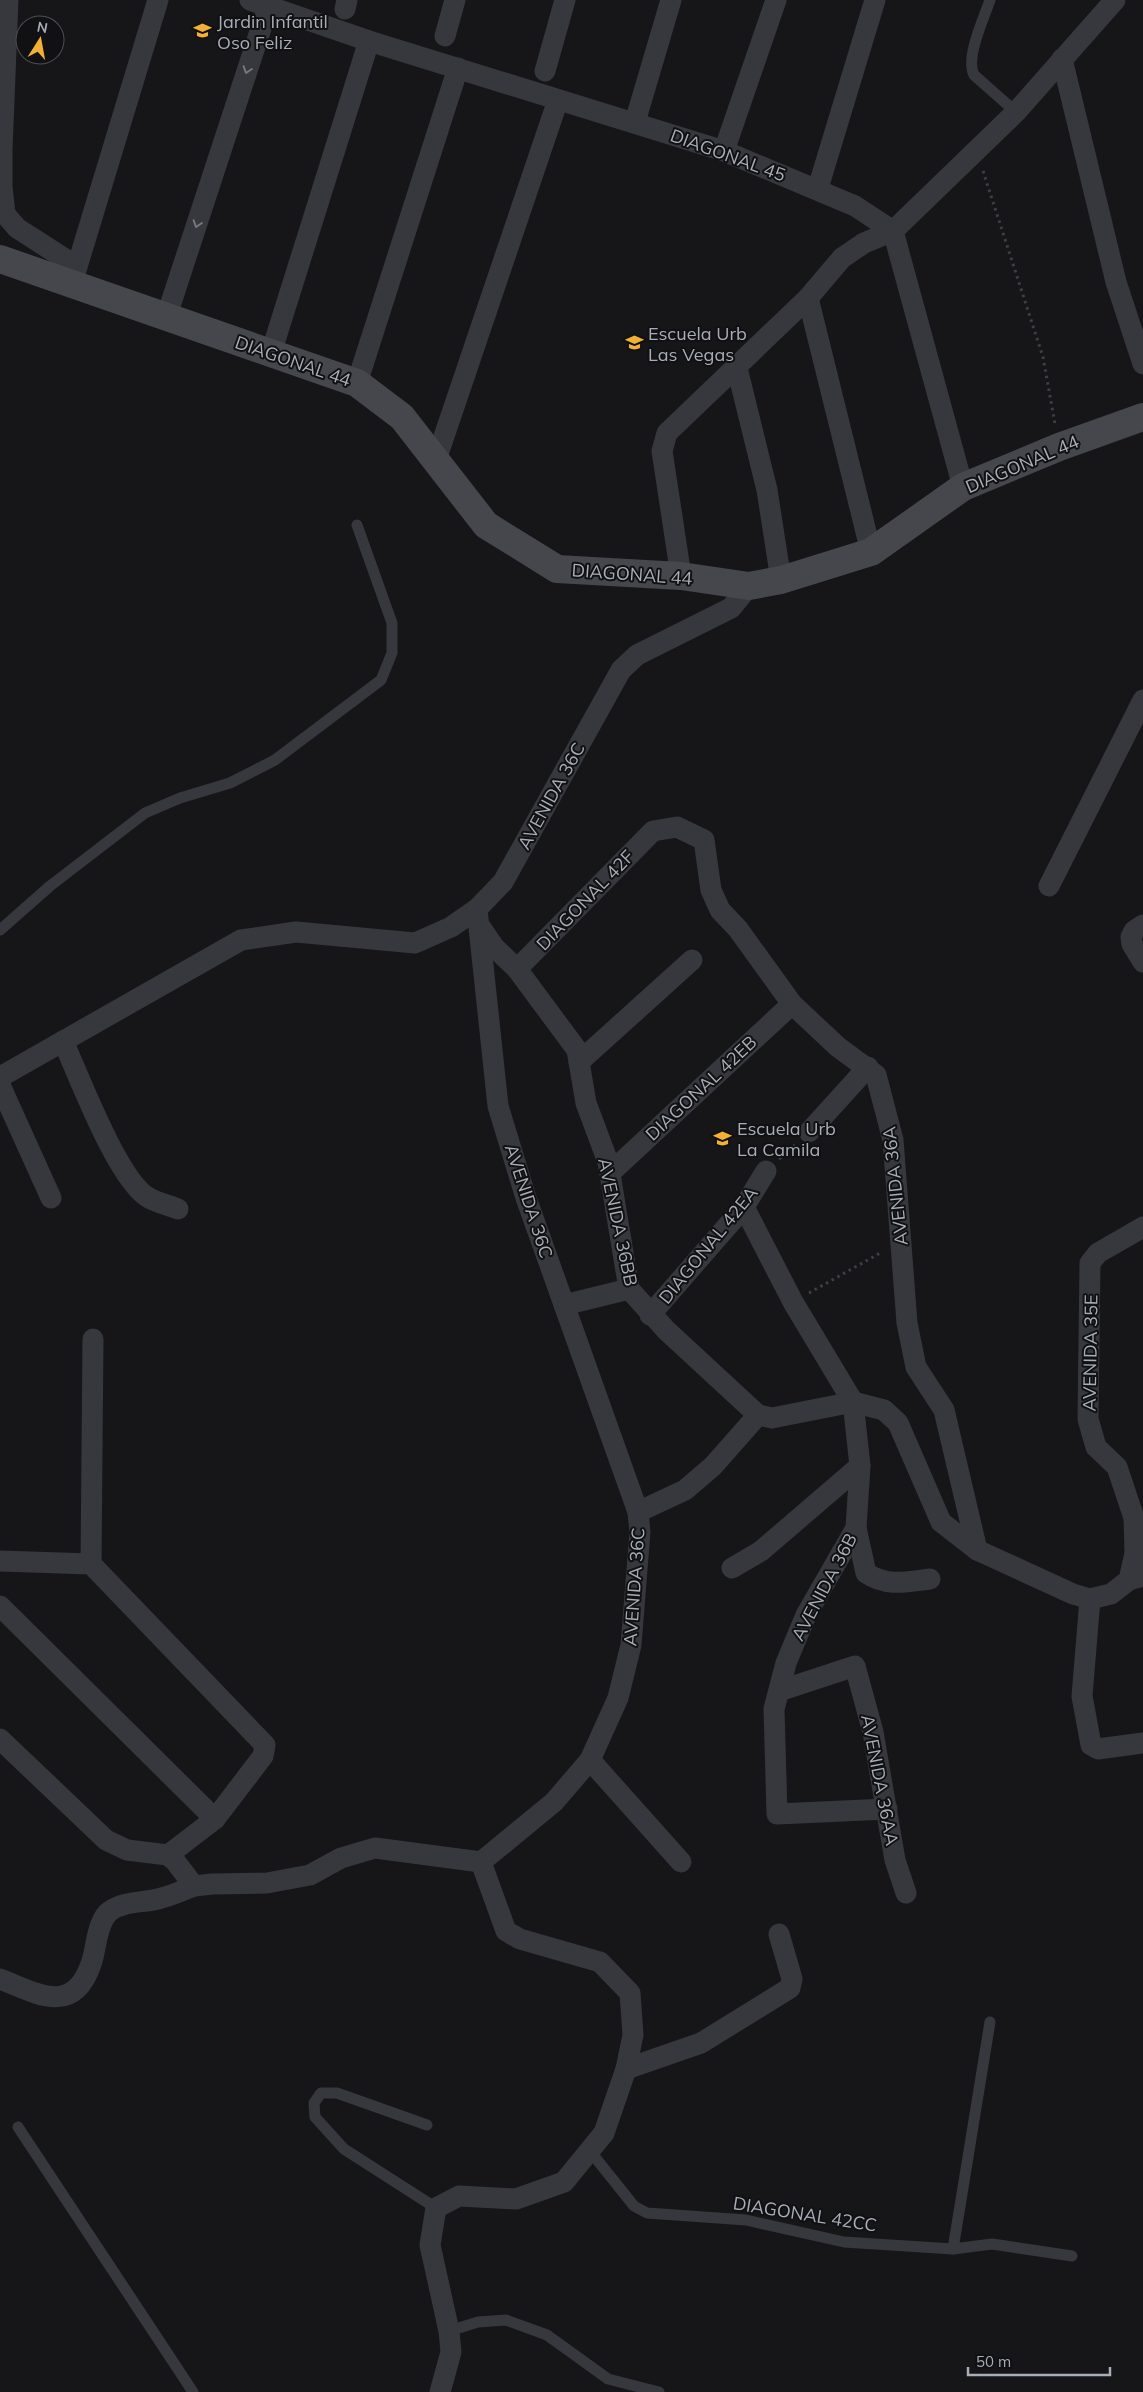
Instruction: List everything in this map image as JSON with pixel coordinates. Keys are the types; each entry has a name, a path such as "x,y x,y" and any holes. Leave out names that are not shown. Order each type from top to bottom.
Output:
{"main road":[{"name":"DIAGONAL 44","path":"0,259 74,275 166,318 357,383 402,418 486,525 558,569 681,576 749,586 780,580 871,552 963,487 1059,447 1143,417"}],"street":[{"path":"8,0 2,178 5,214 17,228 74,275 158,0"},
{"path":"445,36 455,0"},
{"path":"544,71 565,0"},
{"path":"635,122 672,0"},
{"path":"724,151 776,0"},
{"path":"818,188 875,0"},
{"path":"681,576 662,451 667,433 738,368 808,298 851,250 893,231 976,151 1016,112 1115,0"},
{"path":"166,318 259,3"},
{"name":"DIAGONAL 45","path":"259,3 370,41 724,151 818,188 855,206 893,231"},
{"path":"270,354 370,41"},
{"path":"1062,59 1116,282 1143,364"},
{"path":"357,383 458,68"},
{"path":"436,460 558,100"},
{"path":"893,231 963,487"},
{"path":"808,298 871,552"},
{"path":"738,368 768,490 780,580"},
{"name":"AVENIDA 36C","path":"481,1862 554,1802 590,1760 618,1698 631,1646 640,1532 638,1512 526,1198 498,1106 478,917 504,882 620,670 637,654 731,608 749,586"},
{"path":"1050,886 1136,710 1143,700"},
{"name":"AVENIDA 36A","path":"653,831 677,827 704,840 711,890 720,910 738,929 776,979 792,1004 838,1047 868,1067 876,1075 894,1140 907,1323 916,1367 944,1410 977,1550"},
{"name":"DIAGONAL 42F","path":"517,970 653,831"},
{"path":"0,1077 241,940 296,932 414,943 478,917"},
{"name":"AVENIDA 36BB","path":"478,917 494,946 517,970 577,1050 586,1103 610,1173 629,1289 650,1315 758,1415"},
{"path":"1139,928 1131,937 1132,944 1143,962"},
{"path":"579,1062 692,960"},
{"name":"DIAGONAL 42EB","path":"610,1173 792,1004"},
{"path":"63,1041 117,1160 131,1182 148,1198 178,1208"},
{"path":"809,1132 868,1067"},
{"path":"0,1085 51,1198"},
{"name":"DIAGONAL 42EA","path":"650,1315 744,1207 766,1171"},
{"name":"AVENIDA 36B","path":"744,1207 793,1302 853,1402 860,1466 856,1528 806,1615 786,1664 774,1709 777,1814 887,1809"},
{"name":"AVENIDA 35E","path":"1136,1578 1134,1518 1117,1467 1096,1447 1088,1419 1090,1263 1098,1253 1143,1227"},
{"path":"564,1305 629,1289"},
{"path":"90,1564 93,1339"},
{"path":"638,1512 685,1490 713,1466 758,1415 772,1418 853,1402 884,1410 898,1423 941,1522 977,1550 1073,1594 1090,1598 1111,1594 1136,1578"},
{"path":"732,1568 761,1551 860,1466"},
{"path":"856,1528 866,1574 878,1581 892,1584 930,1579"},
{"path":"0,1561 90,1564 265,1745 263,1756 215,1819 168,1855"},
{"path":"1090,1598 1082,1696 1091,1744 1098,1748 1143,1743"},
{"path":"0,1606 215,1819"},
{"name":"AVENIDA 36AA","path":"779,1691 855,1666 873,1732 895,1860 906,1893"},
{"path":"0,1739 106,1840 127,1850 168,1855 175,1860 194,1886"},
{"path":"590,1760 681,1862"},
{"path":"0,1978 47,1997 61,1999 82,1982 91,1965 100,1926 109,1912 128,1903 156,1900 194,1886 212,1884 267,1884 310,1875 341,1858 375,1848 481,1862 506,1931 520,1939 600,1962 630,1993 633,2036 626,2070 604,2133 564,2182 516,2199 459,2196 436,2208 430,2245 449,2331 450,2352 440,2392"},
{"path":"626,2070 701,2043 790,1988 792,1980 779,1934"}],"lane":[{"path":"990,0 972,54 971,69 974,75 1016,112"},
{"path":"0,930 50,886 145,813 180,798 230,783 275,760 381,680 392,653 392,623 357,525"},
{"path":"953,2249 990,2022"},
{"path":"427,2125 337,2093 321,2093 314,2103 315,2117 344,2149 436,2208"},
{"path":"18,2127 193,2392"},
{"name":"DIAGONAL 42CC","path":"590,2151 634,2206 646,2214 746,2220 844,2242 953,2249 992,2244 1072,2256"},
{"path":"449,2331 478,2322 506,2320 547,2335 608,2379 659,2392"}],"path":[{"path":"976,151 1043,357 1059,447"},
{"name":"DIAGONAL 42EA","path":"766,1171 809,1132"},
{"path":"793,1302 901,1241"}],"place":[{"name":"Jardin Infantil Oso Feliz","path":"203,31"},
{"name":"Escuela Urb Las Vegas","path":"634,343"},
{"name":"Escuela Urb La Camila","path":"723,1138"}]}
